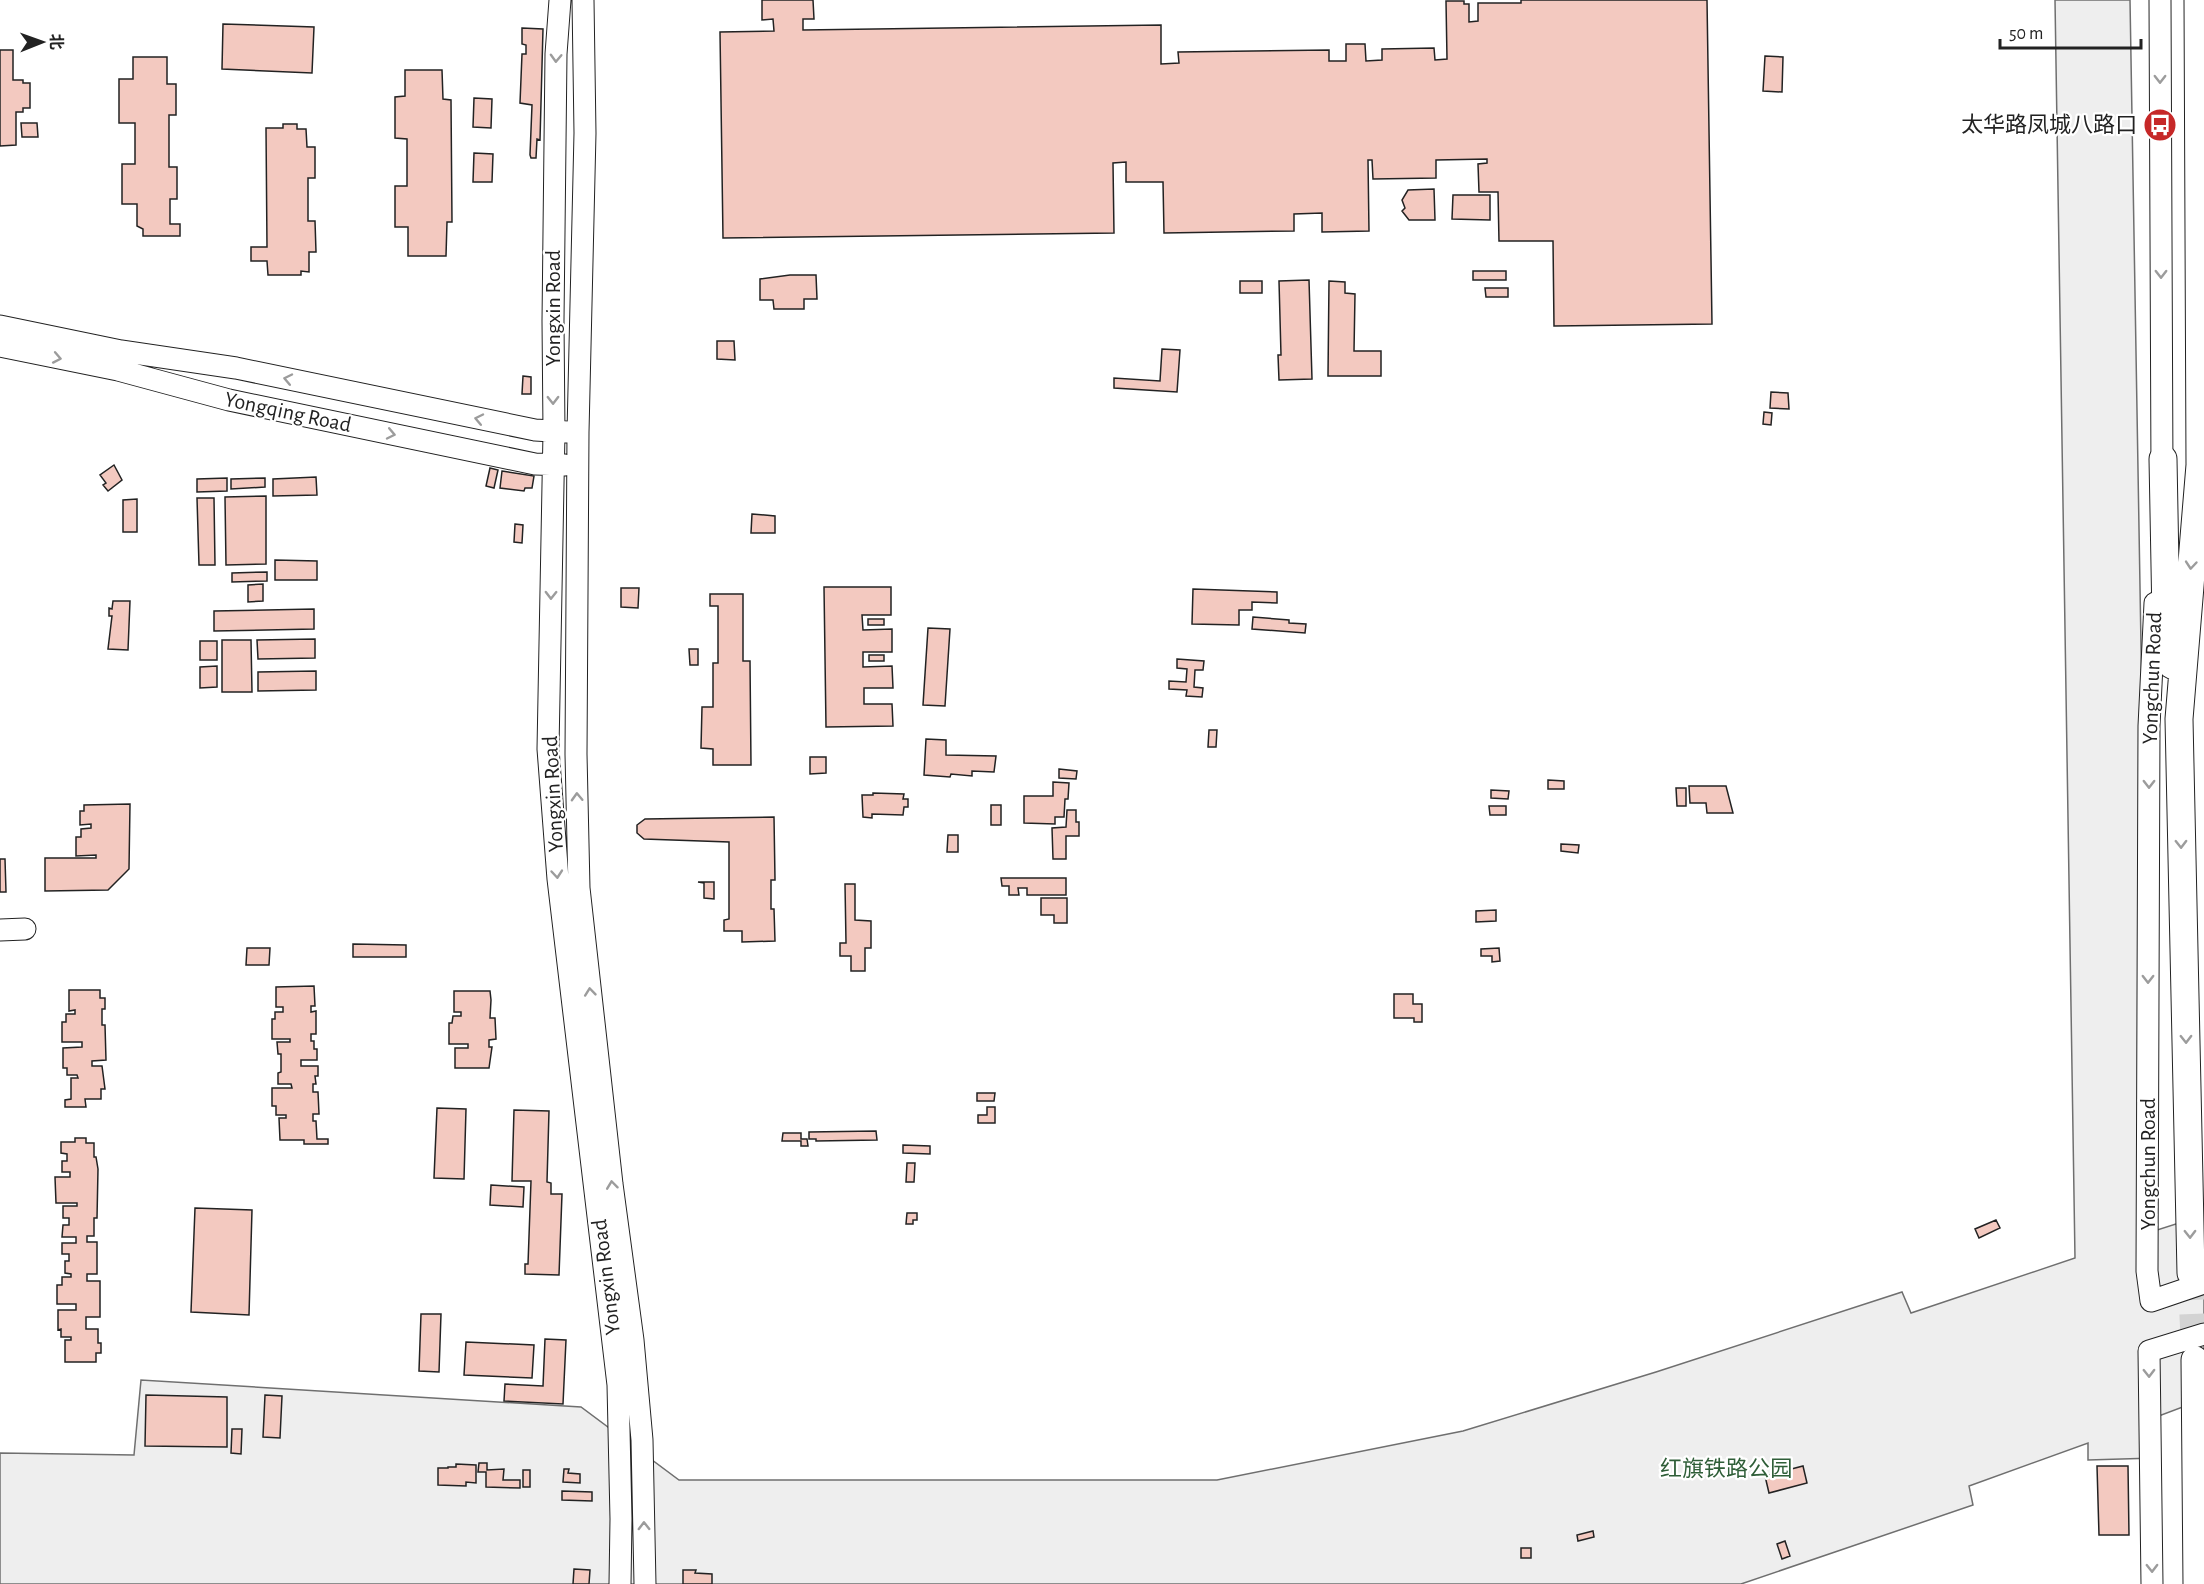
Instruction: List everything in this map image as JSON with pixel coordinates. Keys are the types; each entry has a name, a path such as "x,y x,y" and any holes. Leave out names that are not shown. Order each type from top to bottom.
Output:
{"main road":[{"name":"Yongchun Road","path":"2198,0 2200,465 2179,719 2198,1278"},
{"path":"2163,459 2166,619 2179,719"},
{"path":"2194,1360 2197,1584"}],"street":[{"name":"Yongxin Road","path":"560,0 556,54 554,432 548,749 558,879 618,1385 620,1584"},
{"name":"Yongxin Road","path":"583,0 585,133 578,432 576,754 579,888 636,1373 642,1440 645,1584"},
{"name":"Yongchun Road","path":"2160,0 2163,459 2149,726 2147,1271 2151,1301 2198,1278"},
{"name":"Yongqing Road","path":"0,326 121,351 236,368 535,430 578,432"},
{"name":"Yongqing Road","path":"0,346 118,370 229,400 535,464 579,465"},
{"path":"0,930 25,929"},
{"path":"2152,1584 2149,1351 2204,1334"}],"green space":[{"name":"红旗铁路公园","path":"2055,0 2130,0 2151,1232 2204,1215 2204,1399 2156,1417 2155,1458 2088,1460 2088,1443 1969,1486 1973,1505 1741,1584 0,1584 0,1453 134,1455 141,1380 581,1407 679,1480 1217,1480 1463,1431 1656,1372 1902,1292 1911,1313 2075,1258"}],"building":[{"path":"762,0 813,0 814,19 803,19 803,30 1161,25 1161,64 1179,63 1178,52 1329,50 1329,61 1346,61 1346,44 1365,44 1366,61 1382,60 1382,49 1434,48 1435,60 1447,59 1446,1 1464,1 1464,4 1469,4 1469,22 1478,21 1478,3 1521,3 1521,0 1707,0 1712,324 1554,326 1553,241 1499,241 1498,192 1479,192 1478,164 1487,163 1487,159 1436,160 1436,178 1373,179 1372,160 1368,160 1369,231 1322,232 1322,213 1294,214 1294,231 1164,233 1163,182 1126,182 1126,162 1113,163 1114,233 723,238 720,32 774,31 773,19 762,20"},
{"path":"223,24 314,27 312,73 222,69"},
{"path":"522,28 543,29 540,140 537,139 536,158 531,158 530,155 532,105 520,103 522,54 526,54 526,45 522,44"},
{"path":"0,50 13,50 13,80 30,83 30,108 23,108 23,112 16,112 16,145 0,146"},
{"path":"1765,56 1783,57 1782,92 1763,91"},
{"path":"133,57 167,57 167,84 176,84 176,115 169,115 169,167 177,167 177,199 170,199 170,224 180,224 180,236 143,236 143,229 137,226 137,204 122,204 122,164 135,164 135,123 119,123 119,79 133,79"},
{"path":"405,70 442,70 443,99 451,100 452,222 447,222 446,256 408,256 408,227 395,227 395,186 407,186 407,139 395,138 395,97 405,96"},
{"path":"474,98 492,99 491,128 473,127"},
{"path":"21,123 37,123 38,137 22,137"},
{"path":"283,124 297,124 297,129 306,129 307,147 315,147 315,178 308,178 308,221 315,221 316,252 309,252 309,272 301,271 301,275 268,275 267,261 251,261 251,247 267,247 266,128 283,128"},
{"path":"474,153 493,154 492,182 473,182"},
{"path":"1434,189 1435,220 1409,220 1402,211 1405,208 1402,200 1408,190"},
{"path":"1453,195 1490,195 1490,220 1452,219"},
{"path":"1473,271 1506,271 1506,280 1473,280"},
{"path":"790,275 816,275 817,299 804,299 804,309 774,309 773,300 760,300 760,279"},
{"path":"1309,280 1312,379 1279,380 1278,355 1281,355 1279,281"},
{"path":"1240,281 1262,281 1262,293 1240,293"},
{"path":"1329,281 1345,282 1345,293 1355,294 1354,351 1381,351 1381,376 1328,376"},
{"path":"1485,288 1508,288 1508,297 1486,297"},
{"path":"717,341 734,341 735,360 717,359"},
{"path":"1162,349 1180,350 1177,392 1114,388 1114,378 1160,381"},
{"path":"523,376 531,377 531,394 522,394"},
{"path":"1771,392 1788,393 1789,409 1770,408"},
{"path":"1764,412 1772,413 1771,425 1763,424"},
{"path":"114,465 122,480 108,491 100,475"},
{"path":"490,468 498,470 494,488 486,486"},
{"path":"502,471 534,476 532,488 525,488 524,491 500,488"},
{"path":"316,477 317,495 273,496 273,479"},
{"path":"227,478 227,491 197,492 197,479"},
{"path":"265,478 265,487 231,489 231,479"},
{"path":"266,496 266,564 226,565 225,497"},
{"path":"197,498 214,498 215,565 199,565"},
{"path":"137,499 137,532 123,532 123,500"},
{"path":"752,514 775,516 775,533 751,533"},
{"path":"515,524 523,525 522,543 514,542"},
{"path":"275,560 317,561 317,580 275,580"},
{"path":"267,572 267,581 232,582 232,573"},
{"path":"263,584 263,601 248,602 248,585"},
{"path":"824,587 891,587 891,615 862,615 863,630 892,629 892,652 863,652 863,667 892,666 893,688 864,688 864,704 892,704 893,726 826,727"},
{"path":"621,588 639,588 638,608 621,607"},
{"path":"1193,589 1277,592 1277,603 1252,602 1252,610 1239,610 1239,625 1192,624"},
{"path":"710,594 743,594 743,661 750,661 751,765 713,765 713,749 701,748 702,707 713,707 713,663 718,663 718,606 710,606"},
{"path":"113,601 130,601 128,650 108,649 112,616 109,616 109,608 112,609"},
{"path":"314,609 314,629 214,631 214,611"},
{"path":"1253,617 1306,624 1305,633 1252,629"},
{"path":"868,619 884,619 884,625 868,625"},
{"path":"928,628 950,629 945,706 923,705"},
{"path":"315,639 315,658 258,659 257,640"},
{"path":"222,640 251,640 252,692 222,692"},
{"path":"200,641 217,641 217,660 200,660"},
{"path":"689,649 698,649 698,665 690,665"},
{"path":"869,655 884,655 884,661 869,661"},
{"path":"1177,659 1204,661 1203,670 1195,670 1194,687 1203,688 1202,697 1186,696 1187,690 1169,689 1169,681 1186,682 1187,669 1177,668"},
{"path":"217,666 217,687 200,688 200,667"},
{"path":"316,671 316,690 258,691 258,672"},
{"path":"1209,730 1217,730 1216,747 1208,747"},
{"path":"926,739 946,740 946,755 996,756 994,772 972,771 972,776 951,774 950,777 924,775"},
{"path":"810,757 826,757 826,773 810,774"},
{"path":"1059,769 1077,771 1076,779 1059,778"},
{"path":"1548,780 1564,781 1564,789 1548,789"},
{"path":"1053,782 1069,783 1064,817 1055,817 1055,824 1024,823 1024,796 1053,796"},
{"path":"1689,786 1726,786 1733,813 1707,813 1706,803 1690,803"},
{"path":"1676,788 1686,788 1686,806 1677,806"},
{"path":"1491,790 1509,791 1508,799 1491,798"},
{"path":"873,793 904,794 903,799 908,799 908,807 904,807 903,815 872,814 872,818 863,817 862,795 873,795"},
{"path":"130,804 129,869 108,890 45,891 45,858 96,858 96,855 76,856 76,837 81,837 81,829 91,828 91,824 80,825 80,811 84,811 84,805"},
{"path":"991,805 1001,805 1001,825 991,825"},
{"path":"1489,806 1506,806 1506,815 1490,815"},
{"path":"1067,810 1076,810 1079,836 1066,836 1066,859 1053,859 1052,828 1066,827"},
{"path":"774,817 775,880 771,880 771,909 774,909 775,941 742,942 742,931 724,931 724,920 729,919 729,842 644,839 637,833 637,825 645,819"},
{"path":"948,835 958,835 958,852 947,852"},
{"path":"1561,844 1579,845 1578,853 1561,851"},
{"path":"0,859 5,859 6,892 0,892"},
{"path":"1001,878 1066,878 1066,895 1027,895 1027,888 1018,888 1019,895 1009,895 1009,886 1002,886"},
{"path":"698,882 714,882 714,899 704,898 704,883"},
{"path":"845,884 855,884 855,920 871,921 871,948 865,948 865,971 851,971 851,956 840,956 840,943 846,943"},
{"path":"1041,898 1067,898 1067,923 1054,923 1054,915 1041,915"},
{"path":"1496,910 1496,921 1476,922 1476,911"},
{"path":"353,944 406,945 406,957 353,957"},
{"path":"247,948 270,948 269,965 246,965"},
{"path":"1499,948 1500,961 1492,962 1492,956 1481,956 1481,949"},
{"path":"314,986 315,1006 311,1006 311,1012 316,1011 316,1034 311,1034 311,1041 314,1041 314,1049 317,1049 317,1060 301,1060 301,1066 318,1066 318,1076 315,1076 316,1084 313,1084 313,1092 318,1092 319,1114 313,1114 313,1121 316,1121 317,1139 328,1139 328,1144 304,1144 304,1140 280,1140 279,1118 286,1118 286,1115 276,1115 276,1106 272,1106 272,1088 292,1088 291,1084 278,1084 281,1054 278,1054 277,1042 290,1042 290,1039 272,1039 272,1019 275,1019 275,1012 283,1012 283,1007 276,1007 276,987"},
{"path":"69,990 100,990 100,998 105,998 102,1025 105,1025 106,1060 92,1061 92,1066 102,1066 105,1089 101,1089 101,1099 85,1099 86,1107 65,1107 65,1100 71,1099 71,1078 78,1078 77,1075 67,1075 67,1068 63,1068 63,1048 82,1047 82,1042 62,1042 62,1022 66,1022 66,1014 75,1014 75,1010 69,1011"},
{"path":"454,991 490,991 490,1018 495,1018 496,1039 489,1040 489,1047 492,1047 489,1068 455,1068 455,1048 468,1048 468,1044 449,1044 449,1023 452,1023 453,1016 461,1016 461,1012 454,1012"},
{"path":"1394,994 1413,994 1413,1004 1422,1004 1422,1022 1414,1022 1414,1018 1394,1018"},
{"path":"977,1093 995,1093 994,1101 977,1101"},
{"path":"987,1107 995,1107 995,1123 978,1123 978,1115 987,1115"},
{"path":"437,1108 466,1109 464,1179 434,1178"},
{"path":"514,1110 549,1111 547,1182 551,1183 551,1194 562,1194 559,1275 525,1274 525,1264 528,1264 531,1181 512,1181"},
{"path":"876,1131 877,1140 816,1141 816,1139 809,1139 809,1132"},
{"path":"783,1133 801,1133 801,1139 807,1139 808,1146 801,1146 801,1141 782,1141"},
{"path":"75,1138 86,1138 86,1143 94,1143 94,1157 96,1157 98,1169 97,1218 94,1218 94,1236 87,1236 87,1242 97,1242 97,1274 87,1274 87,1281 100,1281 100,1317 86,1317 86,1329 98,1329 101,1353 96,1353 96,1362 65,1362 65,1340 71,1340 71,1337 61,1337 61,1329 58,1330 58,1310 76,1310 76,1304 57,1304 57,1285 62,1285 62,1277 71,1277 71,1274 65,1273 65,1261 69,1261 69,1254 62,1254 62,1243 76,1243 76,1237 62,1237 63,1225 69,1225 69,1218 63,1218 63,1206 77,1206 77,1203 56,1203 55,1177 70,1177 70,1172 62,1172 62,1161 67,1161 67,1154 61,1153 61,1142 75,1142"},
{"path":"903,1145 930,1146 930,1154 903,1153"},
{"path":"907,1163 915,1163 914,1182 906,1182"},
{"path":"491,1185 524,1187 523,1207 490,1205"},
{"path":"195,1208 252,1210 249,1315 191,1312"},
{"path":"907,1213 917,1213 917,1220 913,1220 913,1224 906,1224"},
{"path":"1996,1220 2000,1228 1979,1238 1975,1229"},
{"path":"421,1314 441,1314 439,1372 419,1371"},
{"path":"545,1339 566,1340 563,1404 504,1401 505,1384 543,1386"},
{"path":"466,1342 534,1345 532,1378 464,1375"},
{"path":"146,1395 227,1397 227,1447 145,1446"},
{"path":"265,1395 282,1396 280,1438 263,1437"},
{"path":"232,1429 242,1429 241,1454 231,1453"},
{"path":"479,1463 487,1463 487,1470 504,1469 503,1480 520,1480 520,1488 486,1487 486,1472 478,1472"},
{"path":"456,1464 476,1465 476,1483 466,1482 466,1486 438,1485 438,1468 456,1467"},
{"path":"1803,1466 1807,1483 1769,1493 1765,1476"},
{"path":"2097,1466 2128,1466 2129,1535 2099,1535"},
{"path":"564,1469 569,1469 568,1473 580,1474 580,1483 563,1482"},
{"path":"523,1470 530,1470 530,1487 523,1487"},
{"path":"562,1491 592,1492 592,1501 562,1500"},
{"path":"1593,1531 1594,1537 1578,1541 1577,1535"},
{"path":"1785,1541 1790,1556 1782,1559 1777,1544"},
{"path":"1521,1548 1531,1548 1531,1558 1521,1558"},
{"path":"574,1569 590,1570 589,1584 573,1584"},
{"path":"683,1570 712,1574 712,1584 683,1584"}],"tunnel":[{"path":"2191,1273 2195,1360"}],"place":[{"name":"太华路凤城八路口","path":"2160,125"}]}
